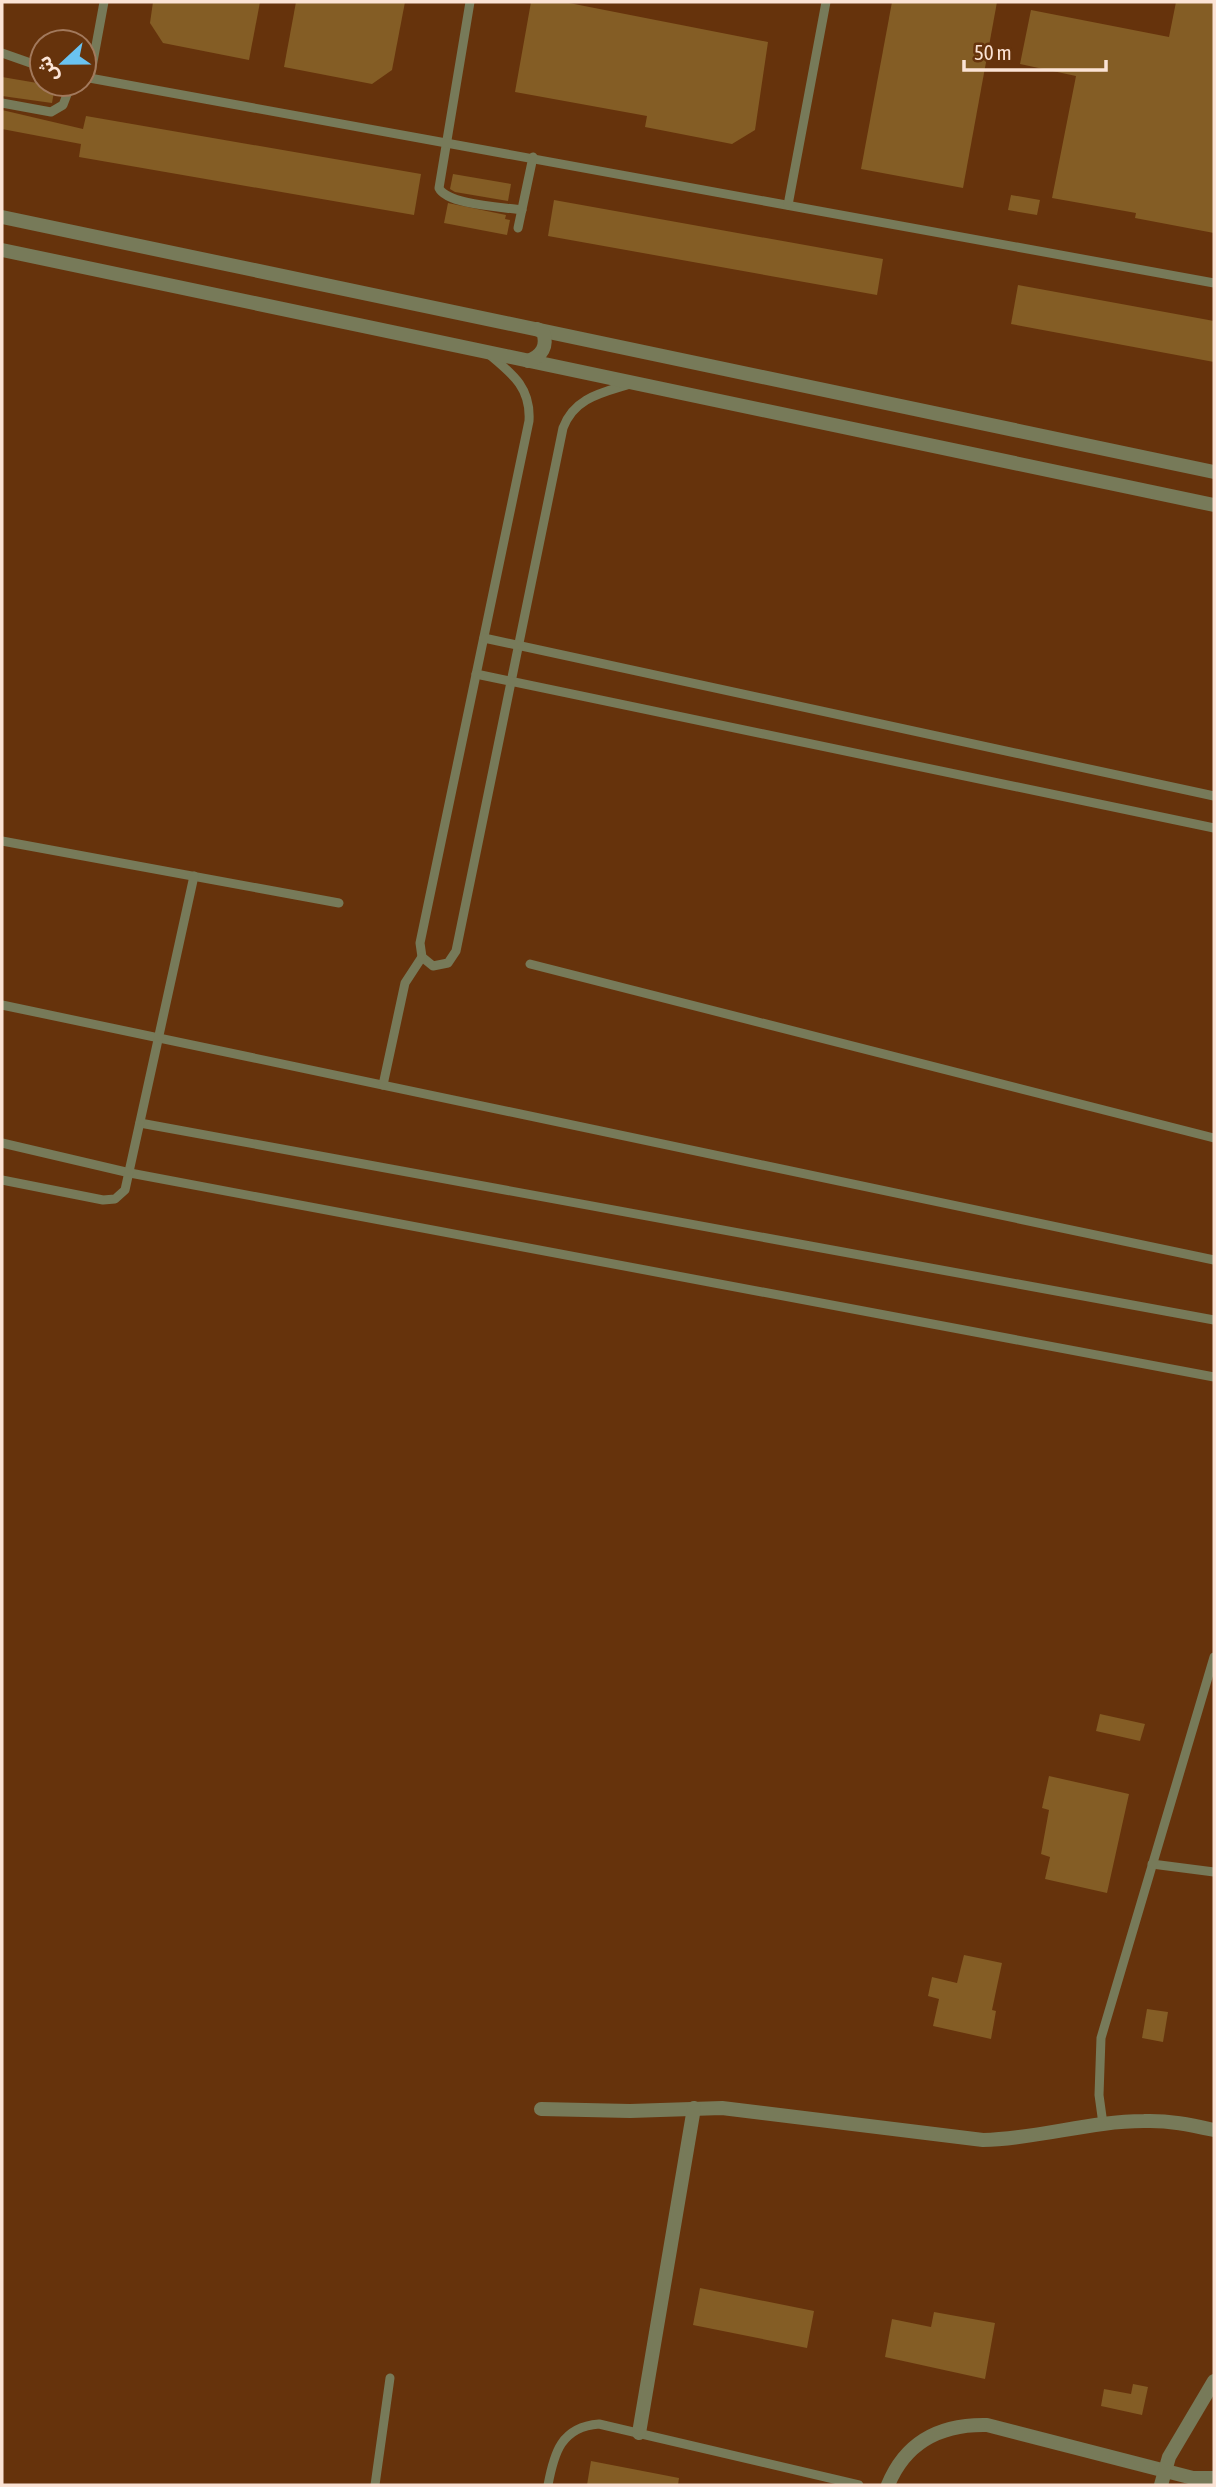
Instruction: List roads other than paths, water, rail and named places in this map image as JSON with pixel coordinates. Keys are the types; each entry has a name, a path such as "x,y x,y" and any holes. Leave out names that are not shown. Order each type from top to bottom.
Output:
{"street":[{"path":"2,217 1214,472"},
{"path":"2,250 1214,505"},
{"path":"528,361 541,353 545,346 542,332 537,329"},
{"path":"639,2433 694,2108"},
{"path":"541,2109 630,2111 694,2108 768,2112 983,2140 1023,2139 1103,2124 1145,2121 1186,2124 1214,2130"},
{"path":"1163,2478 1176,2444 1214,2381"},
{"path":"888,2485 906,2453 943,2429 965,2424 988,2425 1163,2478 1214,2479"}],"lane":[{"path":"98,28 104,2"},
{"path":"471,2 439,182 442,194 453,199 522,211"},
{"path":"788,205 826,2"},
{"path":"2,53 28,62"},
{"path":"98,79 1214,283"},
{"path":"2,103 51,112 64,105 66,98"},
{"path":"518,228 533,157"},
{"path":"485,350 521,383 530,408 420,943 422,957 433,966 441,966 453,958 456,951 567,416 585,399 634,383"},
{"path":"484,638 1214,796"},
{"path":"476,674 1214,828"},
{"path":"2,841 339,903"},
{"path":"2,1180 109,1200 125,1190 194,876"},
{"path":"383,1085 401,994 410,973 422,957"},
{"path":"530,964 1214,1138"},
{"path":"2,1005 1214,1260"},
{"path":"140,1123 1214,1320"},
{"path":"2,1143 130,1173 1214,1377"},
{"path":"1103,2124 1098,2076 1101,2038 1214,1657"},
{"path":"1152,1864 1214,1871"},
{"path":"375,2485 390,2378"},
{"path":"548,2485 557,2447 575,2430 598,2424 859,2485"}]}
